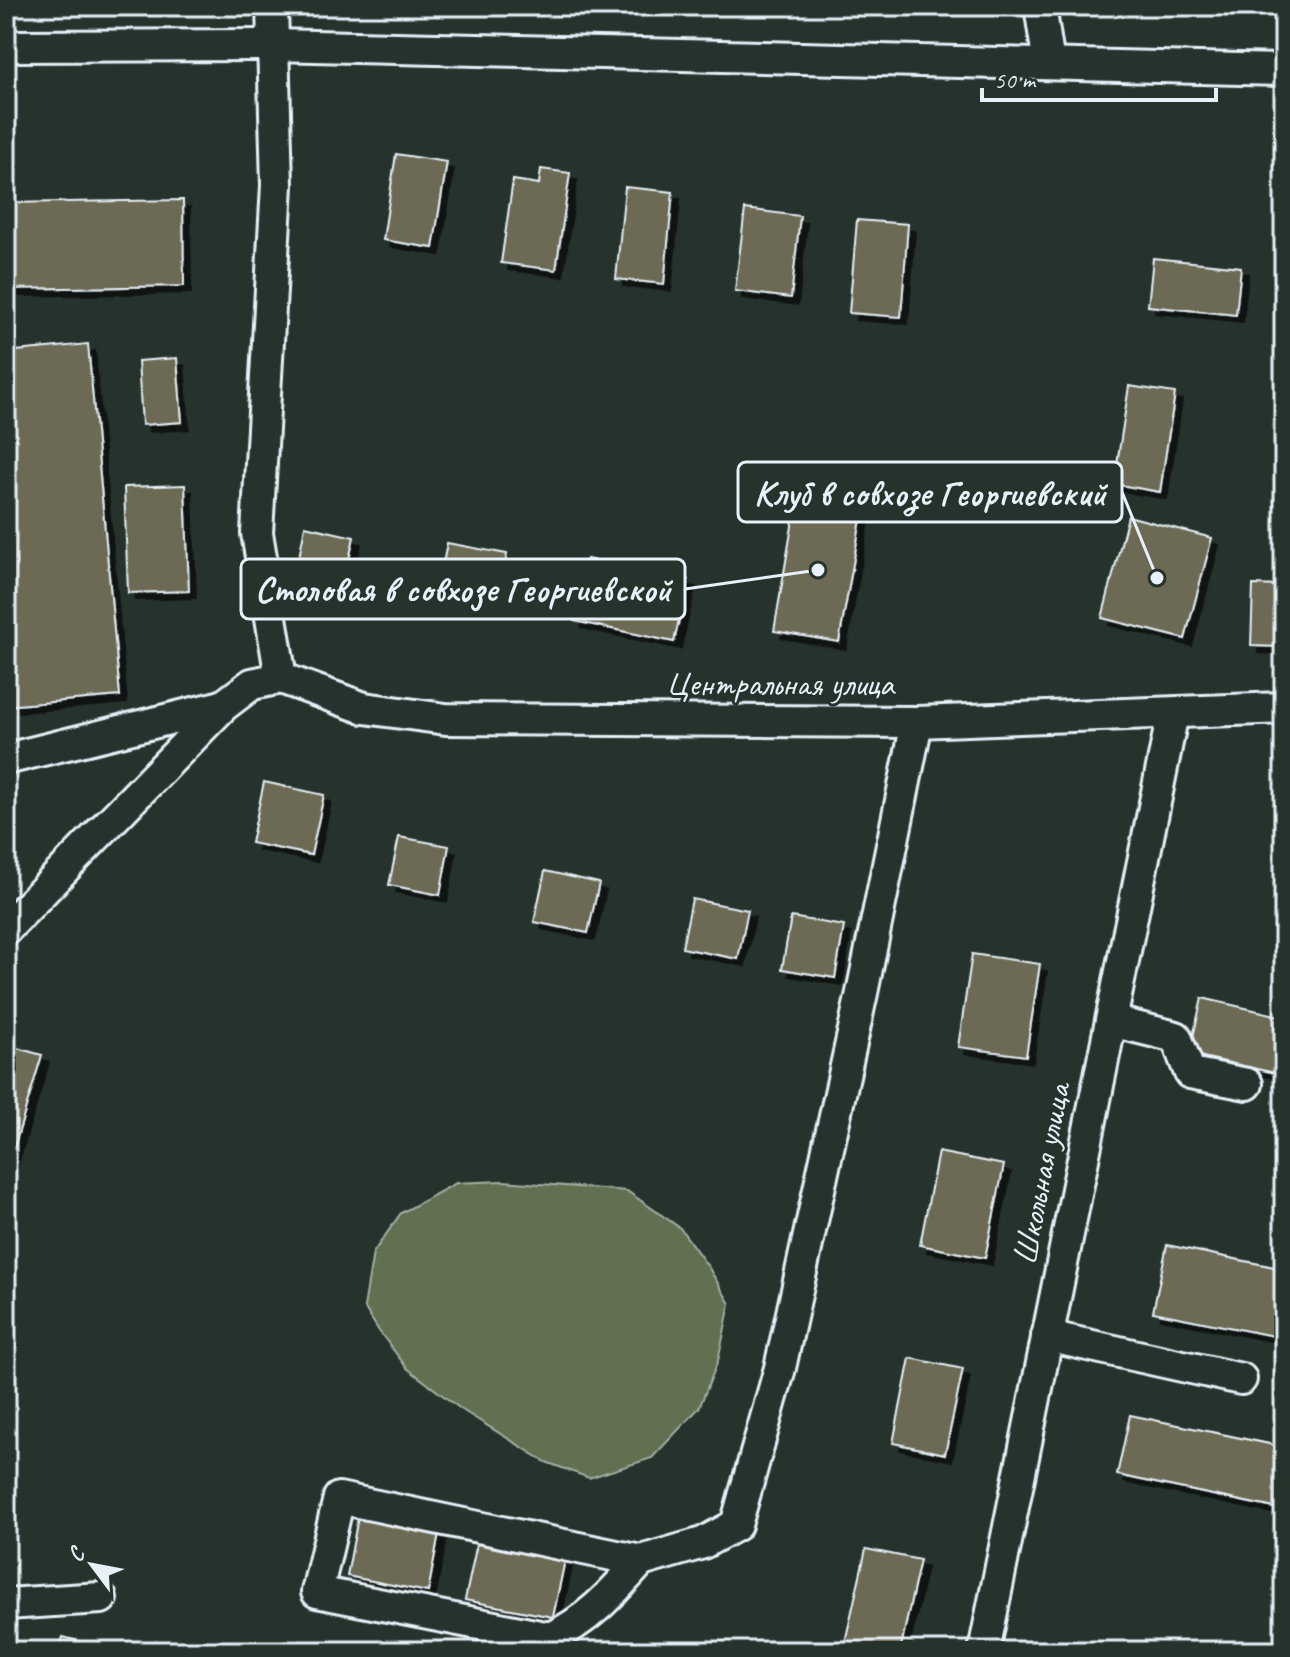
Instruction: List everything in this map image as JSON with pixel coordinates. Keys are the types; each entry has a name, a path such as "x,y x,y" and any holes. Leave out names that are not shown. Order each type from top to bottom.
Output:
{"street":[{"path":"6,929 223,706 252,684 281,678 257,533 277,185 272,6"},
{"path":"1040,6 1049,64"},
{"path":"6,46 273,45 1284,70"},
{"name":"Центральная улица","path":"281,678 364,708 446,719 917,722 1284,708"},
{"path":"6,759 223,706"},
{"name":"Школьная улица","path":"984,1651 1173,713"},
{"path":"641,1561 575,1627 550,1638 317,1592 339,1498 641,1561 703,1543 736,1525 780,1368 862,993 917,722"},
{"path":"1111,1021 1176,1037 1190,1073 1247,1084"},
{"path":"1047,1336 1241,1379"},
{"path":"6,1604 101,1598"}],"green space":[{"path":"503,1181 627,1191 680,1228 730,1304 718,1361 699,1408 652,1458 589,1478 546,1462 462,1410 407,1368 364,1307 373,1253 401,1213 456,1183"}],"building":[{"path":"396,154 447,162 433,248 383,240"},
{"path":"541,169 570,173 556,270 501,263 513,180 539,184"},
{"path":"625,187 673,192 664,284 616,279"},
{"path":"183,200 184,286 6,289 6,203"},
{"path":"745,209 800,216 791,298 735,291"},
{"path":"857,220 908,224 901,317 849,313"},
{"path":"1153,258 1241,267 1236,315 1148,306"},
{"path":"88,344 120,696 6,706 6,352"},
{"path":"177,358 182,422 142,425 138,361"},
{"path":"1129,386 1175,393 1160,492 1114,484"},
{"path":"185,485 189,591 128,593 124,487"},
{"path":"797,497 863,508 839,642 774,631"},
{"path":"1128,516 1212,538 1185,639 1102,618"},
{"path":"305,526 354,537 345,578 297,568"},
{"path":"447,543 507,554 498,606 437,595"},
{"path":"587,559 688,580 674,642 574,621"},
{"path":"1253,585 1284,586 1284,647 1251,646"},
{"path":"264,782 324,795 311,855 251,843"},
{"path":"399,837 449,846 440,895 389,885"},
{"path":"545,871 599,883 588,933 534,922"},
{"path":"692,899 748,910 738,959 682,948"},
{"path":"791,917 844,926 835,978 782,969"},
{"path":"972,954 1040,964 1026,1056 958,1047"},
{"path":"1202,998 1284,1017 1284,1075 1189,1054"},
{"path":"6,1045 42,1055 6,1174"},
{"path":"938,1152 1004,1165 985,1258 920,1245"},
{"path":"1167,1245 1284,1269 1284,1338 1153,1312"},
{"path":"910,1358 963,1369 945,1454 893,1443"},
{"path":"1130,1415 1284,1447 1284,1510 1117,1475"},
{"path":"358,1517 439,1533 428,1592 347,1576"},
{"path":"477,1543 565,1560 553,1617 465,1600"},
{"path":"866,1549 920,1560 900,1651 843,1651"},
{"path":"63,1637 118,1651 59,1651"}],"place":[{"name":"Столовая в совхозе Георгиевской","path":"818,570"},
{"name":"Клуб в совхозе Георгиевский","path":"1157,578"}]}
